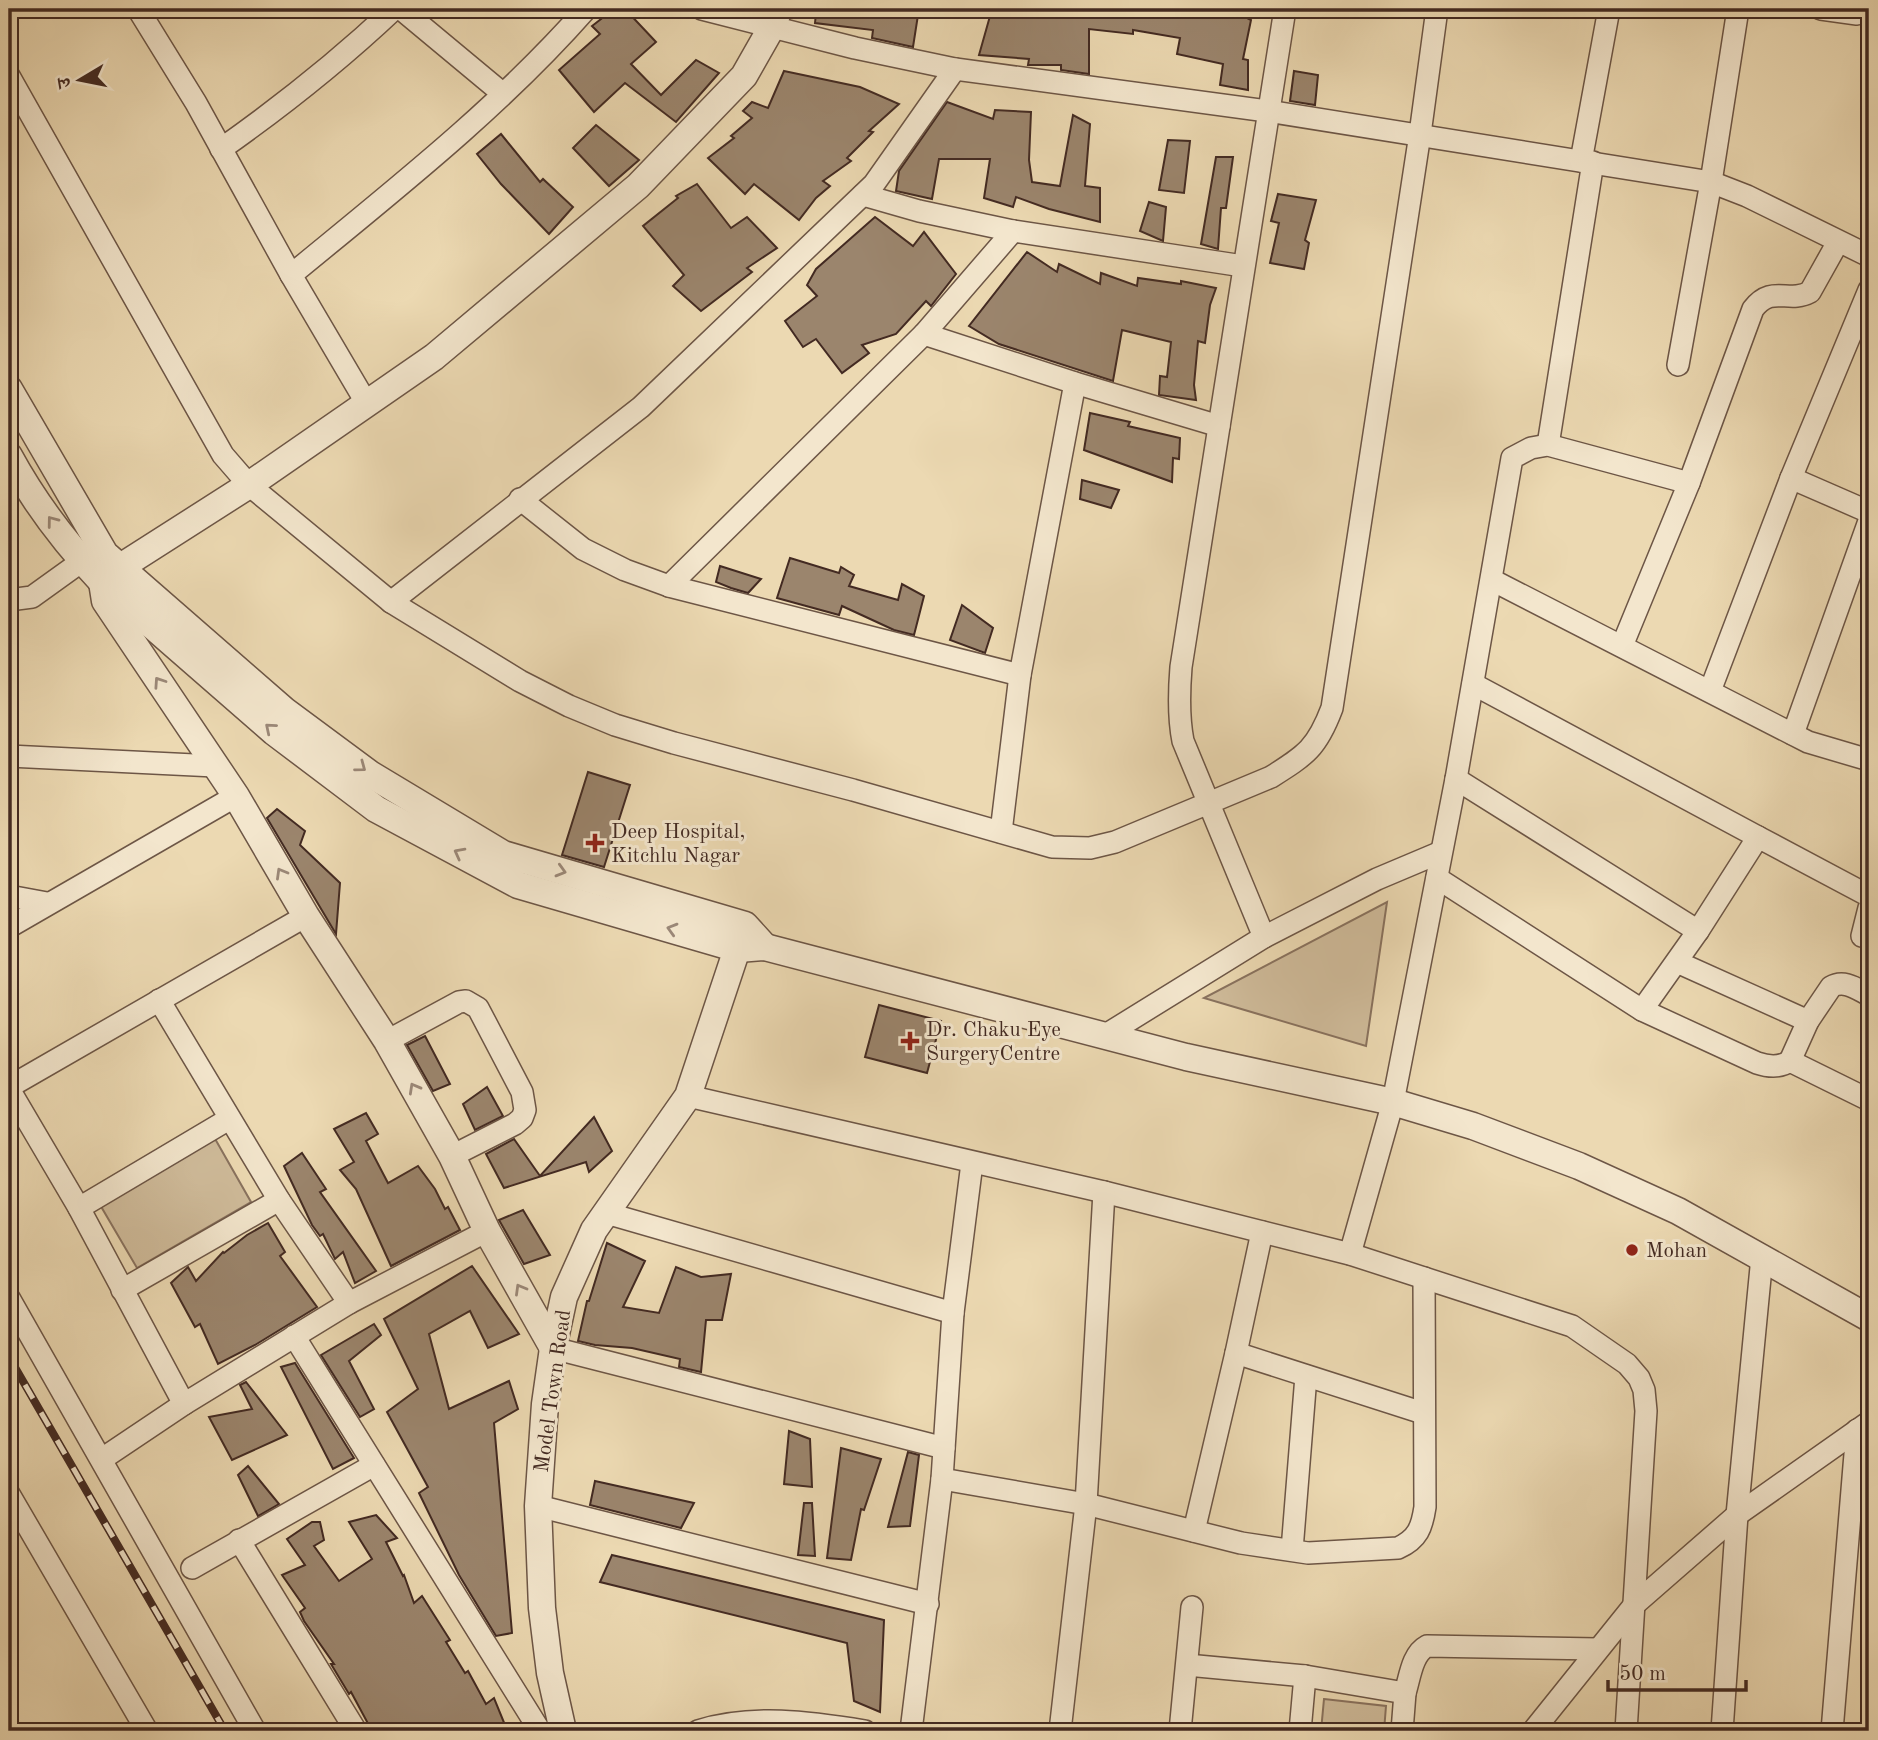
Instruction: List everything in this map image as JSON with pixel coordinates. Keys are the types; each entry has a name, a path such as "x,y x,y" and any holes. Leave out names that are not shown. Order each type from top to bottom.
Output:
{"street":[{"path":"138,9 367,404"},
{"path":"221,149 291,98 394,9"},
{"path":"401,9 502,93"},
{"path":"291,275 401,184 502,93 558,41 586,9"},
{"path":"702,9 776,17 855,48 955,69 1267,111 1711,182 1747,196 1869,256"},
{"path":"1264,937 1183,741 1180,685 1267,111 1285,9"},
{"path":"9,76 222,455 248,485 391,602 520,681 615,725 1052,847 1090,848 1115,842 1271,777 1295,762 1316,743 1332,708 1437,9"},
{"path":"1548,445 1609,9"},
{"path":"1678,365 1711,182 1738,9"},
{"path":"1821,9 1861,13"},
{"path":"776,17 744,76 638,186 434,358 111,575 105,600 236,796 306,916 387,1041 452,1156 487,1231 553,1348 944,1448"},
{"path":"391,602 641,407 874,184 955,69"},
{"path":"863,195 919,211 1013,231 1243,266"},
{"path":"669,586 924,334 1013,231"},
{"path":"1622,646 1689,483 1753,309 1759,300 1768,296 1803,296 1810,292 1838,242"},
{"path":"1710,691 1791,478 1869,290"},
{"path":"924,334 1219,426"},
{"path":"1001,832 1020,675 1075,383"},
{"path":"9,388 91,555"},
{"path":"1350,1254 1393,1102 1457,779 1512,458 1531,448 1548,445 1689,483"},
{"path":"9,456 27,489 111,575 370,774 503,854 765,947 1199,1060 1393,1102 1473,1126 1579,1166 1678,1211 1869,1318"},
{"path":"1791,478 1869,512"},
{"path":"520,499 583,549 625,570 669,586 1020,675"},
{"path":"1793,734 1869,521"},
{"path":"9,600 32,597 91,555"},
{"path":"1492,580 1808,742 1869,760"},
{"path":"1473,684 1869,896"},
{"path":"9,756 215,766"},
{"path":"1457,779 1699,931"},
{"path":"9,927 236,796"},
{"path":"1642,1010 1699,931 1758,837"},
{"path":"1104,1036 1264,937 1377,879 1441,852"},
{"path":"1437,878 1642,1010 1757,1063 1773,1067 1785,1065 1790,1061 1808,1021 1826,992 1836,984 1849,985 1869,995"},
{"path":"9,896 47,903"},
{"path":"1862,936 1869,908"},
{"path":"184,1404 79,1208 9,1088 306,916"},
{"name":"Model Town Road","path":"563,1731 550,1673 542,1608 538,1506 545,1404 553,1348 568,1286 594,1230 688,1096 741,937"},
{"path":"1677,962 1808,1021"},
{"path":"159,1000 279,1200 349,1303"},
{"path":"387,1041 459,1002 466,1001 478,1008 522,1092 525,1110 522,1118 514,1124 452,1156"},
{"path":"1790,1061 1869,1100"},
{"path":"688,1096 1104,1192 1350,1254 1572,1326 1627,1364 1639,1378 1644,1390 1646,1411 1626,1731"},
{"path":"79,1208 229,1119"},
{"path":"911,1731 942,1479 954,1313 972,1163"},
{"path":"1060,1731 1086,1504 1104,1192"},
{"path":"122,1290 279,1200"},
{"path":"606,1213 954,1313"},
{"path":"102,1459 184,1404 349,1303 487,1231"},
{"path":"1194,1531 1262,1232"},
{"path":"1722,1731 1737,1515 1762,1257"},
{"path":"942,1479 1086,1504 1241,1543 1308,1553 1398,1548 1418,1535 1425,1507 1424,1278"},
{"path":"9,1298 255,1731"},
{"path":"294,1336 540,1731"},
{"path":"1236,1353 1423,1413"},
{"path":"1292,1550 1306,1376"},
{"path":"1533,1731 1635,1604 1737,1515 1863,1426"},
{"path":"1832,1731 1863,1426"},
{"path":"192,1568 374,1465"},
{"path":"9,1494 147,1731"},
{"path":"538,1506 928,1604"},
{"path":"239,1540 356,1731"},
{"path":"1180,1731 1192,1607"},
{"path":"1402,1731 1405,1693 1415,1660 1420,1650 1427,1646 1598,1649"},
{"path":"1186,1665 1305,1676 1405,1693"},
{"path":"1300,1731 1305,1676"},
{"path":"698,1731 742,1722 775,1721 827,1724 865,1731"}],"shaded area":[{"path":"1387,902 1366,1046 1204,998"},
{"path":"214,1137 251,1202 137,1268 99,1203"},
{"path":"1324,1699 1386,1706 1384,1731 1321,1731"}],"building":[{"path":"614,9 625,9 656,42 631,64 661,95 696,60 719,73 676,122 625,83 594,112 559,70 600,34 592,26"},
{"path":"819,9 848,9 848,14 918,15 913,47 872,38 873,30 815,23"},
{"path":"992,9 1196,9 1226,14 1227,9 1230,9 1251,20 1243,59 1248,60 1248,90 1220,85 1223,64 1177,54 1180,38 1133,30 1133,34 1089,29 1089,74 1061,70 1061,65 1028,65 1029,59 979,55"},
{"path":"784,71 860,87 899,104 869,131 873,132 847,158 851,161 823,181 830,186 816,198 799,220 754,184 745,194 708,158 734,138 731,136 752,118 743,111 752,102 768,108"},
{"path":"1294,71 1318,75 1315,105 1290,101"},
{"path":"947,102 993,119 995,110 1031,112 1029,160 1032,182 1060,186 1073,115 1090,124 1085,186 1100,188 1100,222 1016,197 1013,207 984,198 990,159 939,159 932,199 896,191 899,171"},
{"path":"596,125 639,160 609,186 573,148"},
{"path":"501,134 540,182 543,179 573,207 549,234 501,184 477,154"},
{"path":"1168,140 1190,141 1184,193 1159,190"},
{"path":"1216,157 1233,157 1226,208 1221,208 1218,249 1201,244"},
{"path":"697,184 731,228 747,217 777,248 747,268 752,272 701,311 673,286 684,275 643,226 678,198 676,196"},
{"path":"1278,194 1316,200 1305,240 1309,243 1304,269 1270,263 1279,223 1271,221"},
{"path":"1149,202 1166,207 1163,241 1140,231"},
{"path":"875,217 913,246 924,232 956,274 931,306 926,301 896,334 862,345 869,353 842,373 816,339 803,347 785,321 817,296 807,285 816,269"},
{"path":"1027,252 1057,272 1059,264 1100,284 1101,273 1137,286 1138,278 1181,284 1181,281 1216,288 1210,305 1205,343 1198,341 1194,385 1196,400 1159,395 1160,376 1167,377 1171,342 1122,330 1113,381 999,344 969,326"},
{"path":"1090,413 1130,422 1128,426 1180,438 1179,459 1173,458 1172,482 1084,450"},
{"path":"1082,480 1119,490 1111,508 1080,499"},
{"path":"790,558 839,573 841,567 854,575 849,586 898,600 902,584 924,596 914,635 894,630 842,606 839,615 777,598"},
{"path":"720,566 761,579 748,593 731,588 716,582"},
{"path":"962,605 993,628 985,653 950,640"},
{"path":"588,772 630,785 604,867 562,855"},
{"path":"277,809 305,831 300,845 340,883 336,934 267,818"},
{"path":"879,1005 941,1021 927,1073 865,1057"},
{"path":"425,1036 450,1084 433,1091 407,1045"},
{"path":"487,1087 503,1116 475,1130 463,1104"},
{"path":"366,1113 378,1134 366,1141 388,1183 418,1166 435,1189 445,1209 448,1207 460,1230 391,1266 356,1189 340,1170 354,1162 334,1129"},
{"path":"594,1117 612,1151 589,1172 586,1162 504,1188 486,1154 514,1139 540,1176"},
{"path":"302,1153 326,1189 320,1192 376,1271 355,1283 343,1252 335,1259 323,1234 320,1236 312,1225 284,1166"},
{"path":"523,1210 550,1255 524,1264 499,1220"},
{"path":"268,1223 285,1252 280,1256 317,1307 218,1364 200,1324 195,1327 171,1283 188,1267 196,1281 223,1252"},
{"path":"607,1243 645,1261 623,1307 659,1313 676,1267 701,1277 731,1274 722,1320 706,1320 701,1372 679,1367 680,1359 632,1348 578,1341 587,1301"},
{"path":"472,1266 519,1334 488,1348 470,1311 429,1334 449,1409 509,1381 518,1409 494,1423 512,1633 496,1636 459,1575 419,1493 428,1487 387,1412 418,1389 384,1319"},
{"path":"374,1324 381,1335 349,1361 374,1409 360,1417 321,1355"},
{"path":"295,1363 354,1458 333,1469 281,1367"},
{"path":"246,1382 287,1435 232,1460 209,1417 252,1409 240,1385"},
{"path":"789,1431 810,1439 812,1487 784,1484"},
{"path":"841,1448 881,1459 864,1510 861,1509 851,1560 827,1558"},
{"path":"908,1452 919,1455 910,1526 888,1527"},
{"path":"248,1466 279,1504 258,1516 238,1475"},
{"path":"595,1481 694,1503 681,1528 590,1505"},
{"path":"804,1503 812,1503 815,1556 798,1555"},
{"path":"376,1515 397,1538 386,1542 404,1575 414,1603 422,1596 450,1640 446,1642 465,1673 468,1671 486,1704 494,1698 505,1725 489,1731 372,1731 351,1692 349,1694 331,1664 334,1664 304,1621 300,1612 305,1608 282,1575 305,1565 287,1539 312,1522 320,1522 324,1540 314,1546 339,1581 372,1559 349,1522"},
{"path":"612,1555 884,1620 880,1712 854,1701 847,1643 600,1582"}],"railway":[{"path":"9,1357 225,1731"}],"place":[{"name":"Deep Hospital, Kitchlu Nagar","path":"595,843"},
{"name":"Dr. Chaku Eye SurgeryCentre","path":"910,1041"},
{"name":"Mohan","path":"1632,1250"}]}
